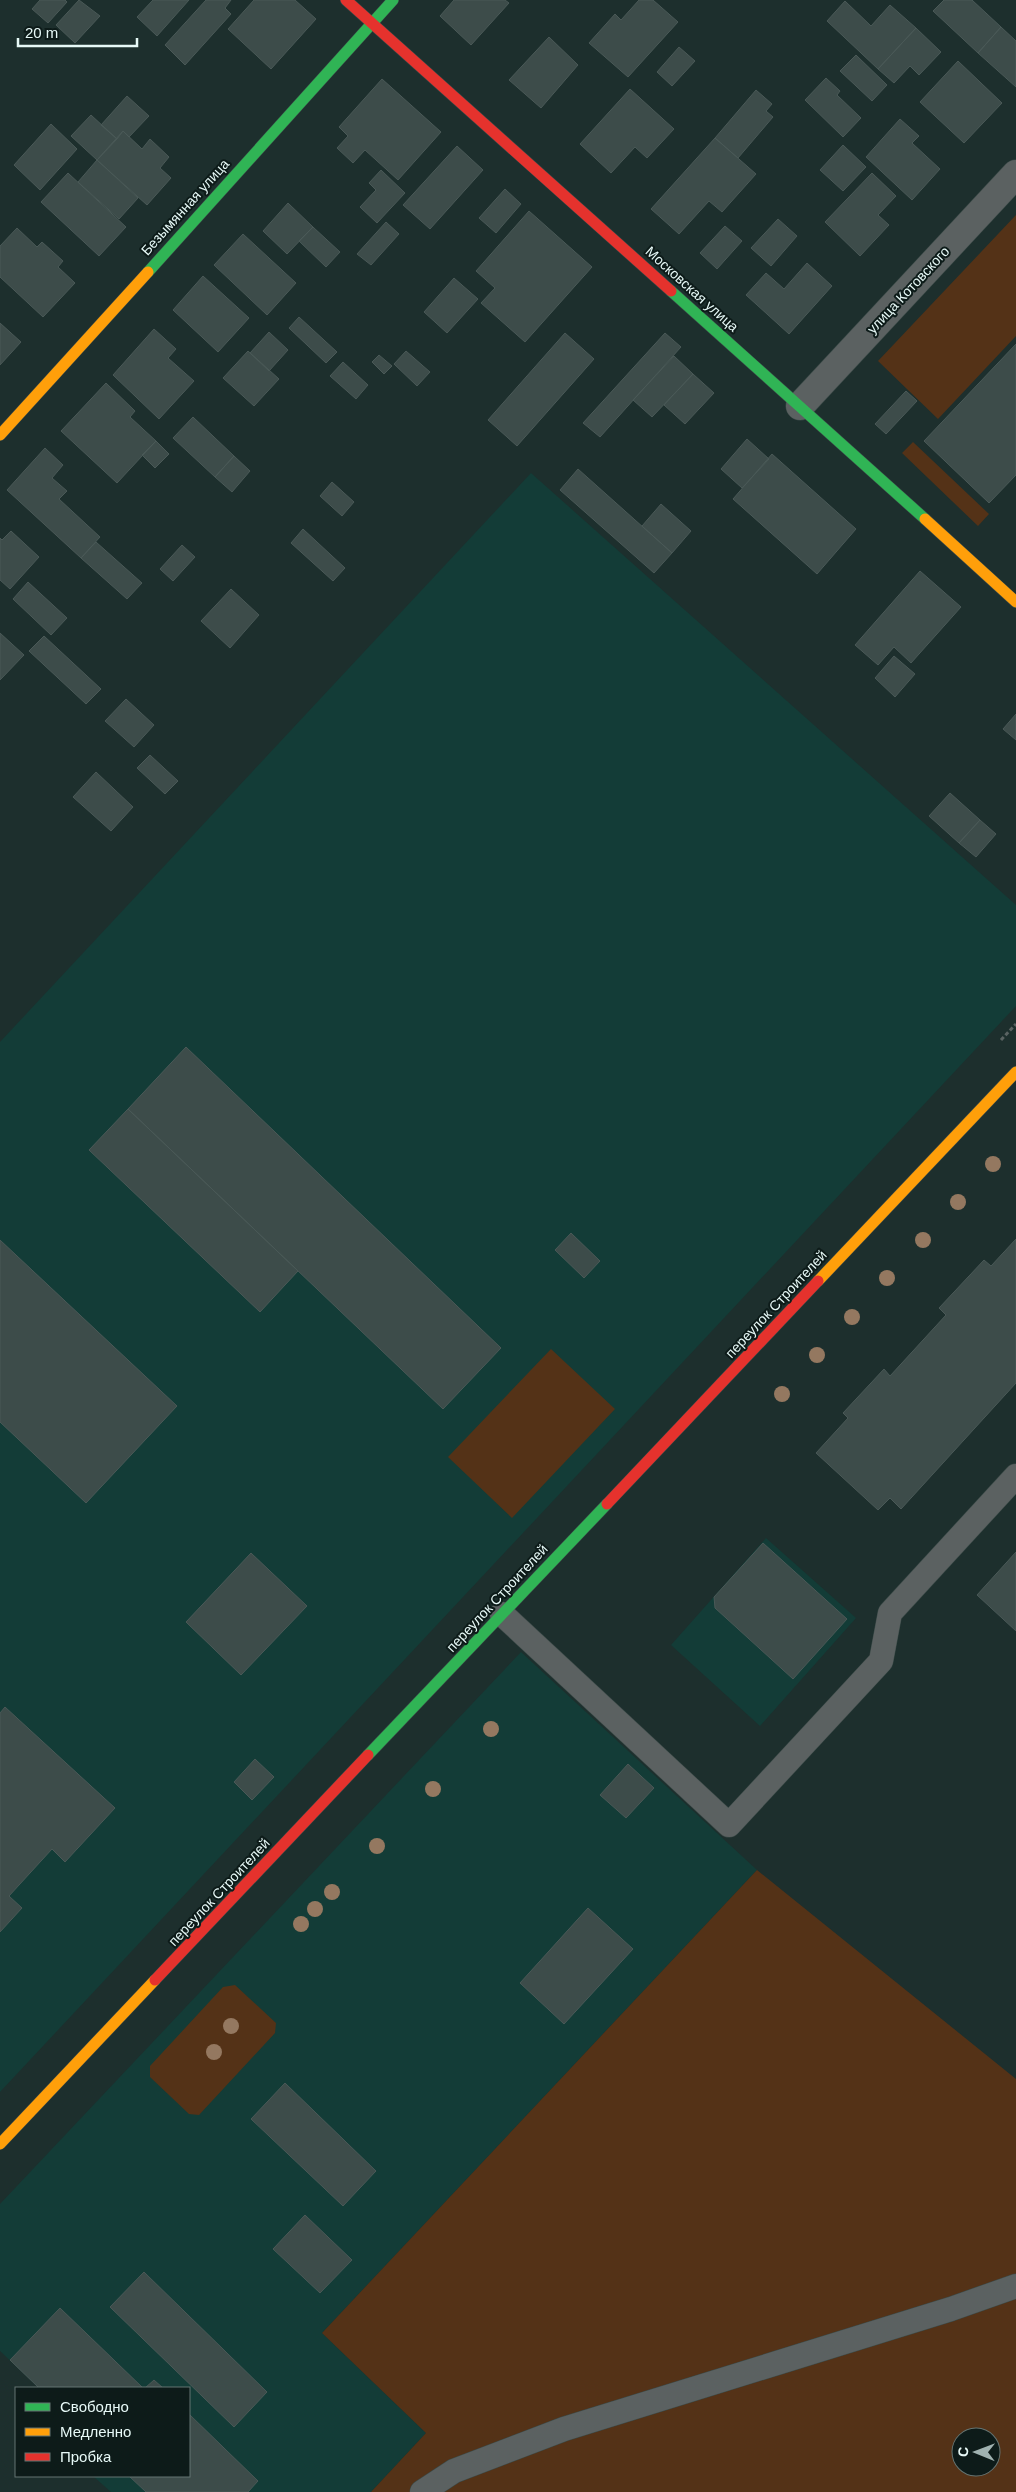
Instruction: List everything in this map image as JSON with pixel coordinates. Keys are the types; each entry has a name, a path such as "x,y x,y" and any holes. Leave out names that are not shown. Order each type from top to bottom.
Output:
{"street":[{"name":"Московская улица","path":"346,0 1016,602"},
{"name":"Безымянная улица","path":"0,435 393,0"},
{"name":"улица Котовского","path":"800,406 1016,174"},
{"name":"переулок Строителей","path":"0,2144 1016,1072"}],"lane":[{"path":"502,1614 729,1825 881,1661 890,1613 1016,1476"},
{"path":"422,2492 454,2471 564,2429 952,2309 1016,2286"}],"shaded area":[{"path":"1016,215 1016,336 938,419 878,361"},
{"path":"913,442 989,514 978,526 902,453"},
{"path":"531,473 1016,905 1016,1006 0,2092 0,1042"},
{"path":"551,1349 615,1409 512,1518 448,1457"},
{"path":"766,1538 856,1618 760,1726 671,1645"},
{"path":"521,1652 757,1870 322,2333 426,2433 371,2492 111,2492 94,2477 190,2477 190,2387 38,2387 0,2351 0,2204"},
{"path":"757,1870 1016,2079 1016,2492 371,2492 426,2433 322,2333"},
{"path":"235,1985 276,2023 275,2033 199,2115 189,2114 150,2077 150,2066 223,1987"}],"building":[{"path":"40,0 65,0 67,2 48,23 32,9"},
{"path":"79,0 100,16 75,43 56,25"},
{"path":"153,0 189,0 157,36 137,17"},
{"path":"206,0 231,0 225,8 231,14 185,65 165,45"},
{"path":"254,0 295,0 316,19 271,69 228,29"},
{"path":"454,0 505,0 509,3 471,45 440,16"},
{"path":"639,0 653,0 678,22 628,77 589,43 615,14 621,20"},
{"path":"944,0 972,0 1001,27 978,53 933,11"},
{"path":"845,1 871,26 890,5 916,28 878,69 827,21"},
{"path":"1001,27 1016,41 1016,87 978,53"},
{"path":"916,28 941,52 919,75 910,66 894,83 878,69"},
{"path":"549,37 578,65 541,108 509,80"},
{"path":"679,47 695,61 672,86 657,72"},
{"path":"856,55 887,85 872,101 840,71"},
{"path":"958,61 1002,103 964,143 920,102"},
{"path":"826,78 840,91 837,95 861,118 843,137 805,100"},
{"path":"382,79 441,132 398,180 365,150 353,163 337,148 348,136 339,127"},
{"path":"630,89 674,129 647,158 635,147 611,173 580,144"},
{"path":"756,90 772,104 766,111 773,117 738,158 715,138"},
{"path":"127,96 149,116 129,137 123,131 117,139 101,125"},
{"path":"91,115 117,139 97,160 71,136"},
{"path":"900,119 919,136 912,143 940,169 912,200 866,157"},
{"path":"51,124 77,149 40,190 14,165"},
{"path":"123,131 142,149 150,139 169,157 160,168 171,178 147,205 97,160"},
{"path":"715,138 756,174 722,212 709,201 679,234 651,209"},
{"path":"843,145 866,167 843,191 820,170"},
{"path":"457,146 483,170 430,229 403,205"},
{"path":"97,160 138,198 119,219 78,182"},
{"path":"381,170 405,193 377,223 360,207 376,190 369,183"},
{"path":"68,173 126,227 99,256 41,202"},
{"path":"872,173 896,196 878,215 889,225 860,256 825,222"},
{"path":"505,189 521,204 496,233 479,218"},
{"path":"288,203 313,227 287,254 263,231"},
{"path":"529,211 592,267 525,342 481,303 495,288 476,271"},
{"path":"778,219 797,236 771,266 751,248"},
{"path":"386,222 399,234 371,265 357,254"},
{"path":"725,226 742,241 717,269 700,253"},
{"path":"313,227 340,252 326,267 299,241"},
{"path":"17,228 37,247 42,242 63,261 58,267 75,283 43,317 0,277 0,246"},
{"path":"243,234 296,283 267,315 214,265"},
{"path":"807,263 832,286 789,334 746,295 766,273 784,289"},
{"path":"203,276 249,318 218,352 173,310"},
{"path":"454,278 478,299 447,333 424,312"},
{"path":"299,317 337,352 326,363 289,328"},
{"path":"0,323 21,342 0,365"},
{"path":"154,329 176,349 168,358 194,381 159,419 113,375"},
{"path":"269,332 288,350 269,371 250,353"},
{"path":"565,333 594,359 517,446 488,420"},
{"path":"665,333 681,347 600,437 583,423"},
{"path":"1016,344 1016,475 989,503 924,441"},
{"path":"248,351 279,379 254,406 223,378"},
{"path":"406,351 430,372 417,386 394,364"},
{"path":"379,355 392,366 384,374 372,362"},
{"path":"674,356 693,374 652,417 633,400"},
{"path":"343,362 368,385 356,399 330,376"},
{"path":"693,374 714,393 685,424 664,405"},
{"path":"106,383 135,411 130,417 156,441 117,483 61,431"},
{"path":"906,391 917,401 886,434 875,424"},
{"path":"193,417 234,456 215,477 173,438"},
{"path":"747,439 769,459 742,488 721,469"},
{"path":"156,441 169,454 155,468 142,455"},
{"path":"45,448 63,465 52,478 67,491 59,499 100,537 81,558 7,490"},
{"path":"772,454 856,529 817,574 733,499"},
{"path":"234,456 250,471 232,492 215,477"},
{"path":"578,469 672,553 654,573 560,490"},
{"path":"332,482 354,502 342,516 320,496"},
{"path":"661,504 691,531 672,553 642,526"},
{"path":"303,529 345,568 333,581 291,543"},
{"path":"11,531 39,557 10,589 0,580 0,538 2,540"},
{"path":"96,542 142,583 127,599 81,558"},
{"path":"182,545 195,557 173,581 160,569"},
{"path":"920,571 961,607 911,663 894,647 878,665 855,645"},
{"path":"28,582 67,618 51,635 13,599"},
{"path":"231,589 259,615 230,648 201,621"},
{"path":"0,633 24,655 0,680"},
{"path":"44,636 101,689 86,704 29,651"},
{"path":"894,656 915,674 895,697 875,678"},
{"path":"126,699 154,725 134,747 105,721"},
{"path":"1016,714 1016,740 1003,729"},
{"path":"150,755 178,781 165,794 137,768"},
{"path":"96,772 133,807 111,831 73,797"},
{"path":"950,793 980,820 959,843 929,816"},
{"path":"980,820 996,834 976,857 959,843"},
{"path":"186,1047 501,1348 443,1409 128,1109"},
{"path":"128,1109 298,1271 260,1312 89,1150"},
{"path":"571,1233 600,1261 584,1278 555,1250"},
{"path":"1016,1239 1016,1383 901,1509 890,1498 878,1510 816,1453 848,1418 843,1413 884,1369 890,1376 946,1315 939,1308 984,1260 991,1266"},
{"path":"0,1240 177,1406 86,1503 0,1422"},
{"path":"763,1543 847,1619 793,1679 715,1608 714,1597"},
{"path":"1016,1552 1016,1631 977,1595"},
{"path":"251,1553 307,1606 241,1675 186,1622"},
{"path":"5,1707 115,1808 65,1862 52,1849 9,1896 22,1908 0,1932 0,1713"},
{"path":"255,1759 274,1777 252,1800 234,1782"},
{"path":"628,1764 654,1788 626,1818 600,1795"},
{"path":"588,1908 633,1949 564,2024 520,1983"},
{"path":"285,2083 376,2171 343,2206 251,2119"},
{"path":"305,2215 352,2260 320,2293 273,2249"},
{"path":"144,2272 267,2392 234,2427 110,2307"},
{"path":"60,2308 142,2387 38,2387 10,2360"},
{"path":"154,2380 162,2387 146,2387"},
{"path":"190,2415 258,2481 248,2492 146,2492 130,2477 190,2477"}],"traffic: fast":[{"path":"148,272 393,0"},
{"path":"671,291 925,519"},
{"path":"368,1755 607,1504"}],"traffic: slow":[{"path":"0,435 148,272"},
{"path":"925,519 1016,602"},
{"path":"818,1281 1016,1072"},
{"path":"0,2144 155,1980"}],"traffic: jam":[{"path":"346,0 671,291"},
{"path":"607,1504 818,1281"},
{"path":"155,1980 368,1755"}]}
